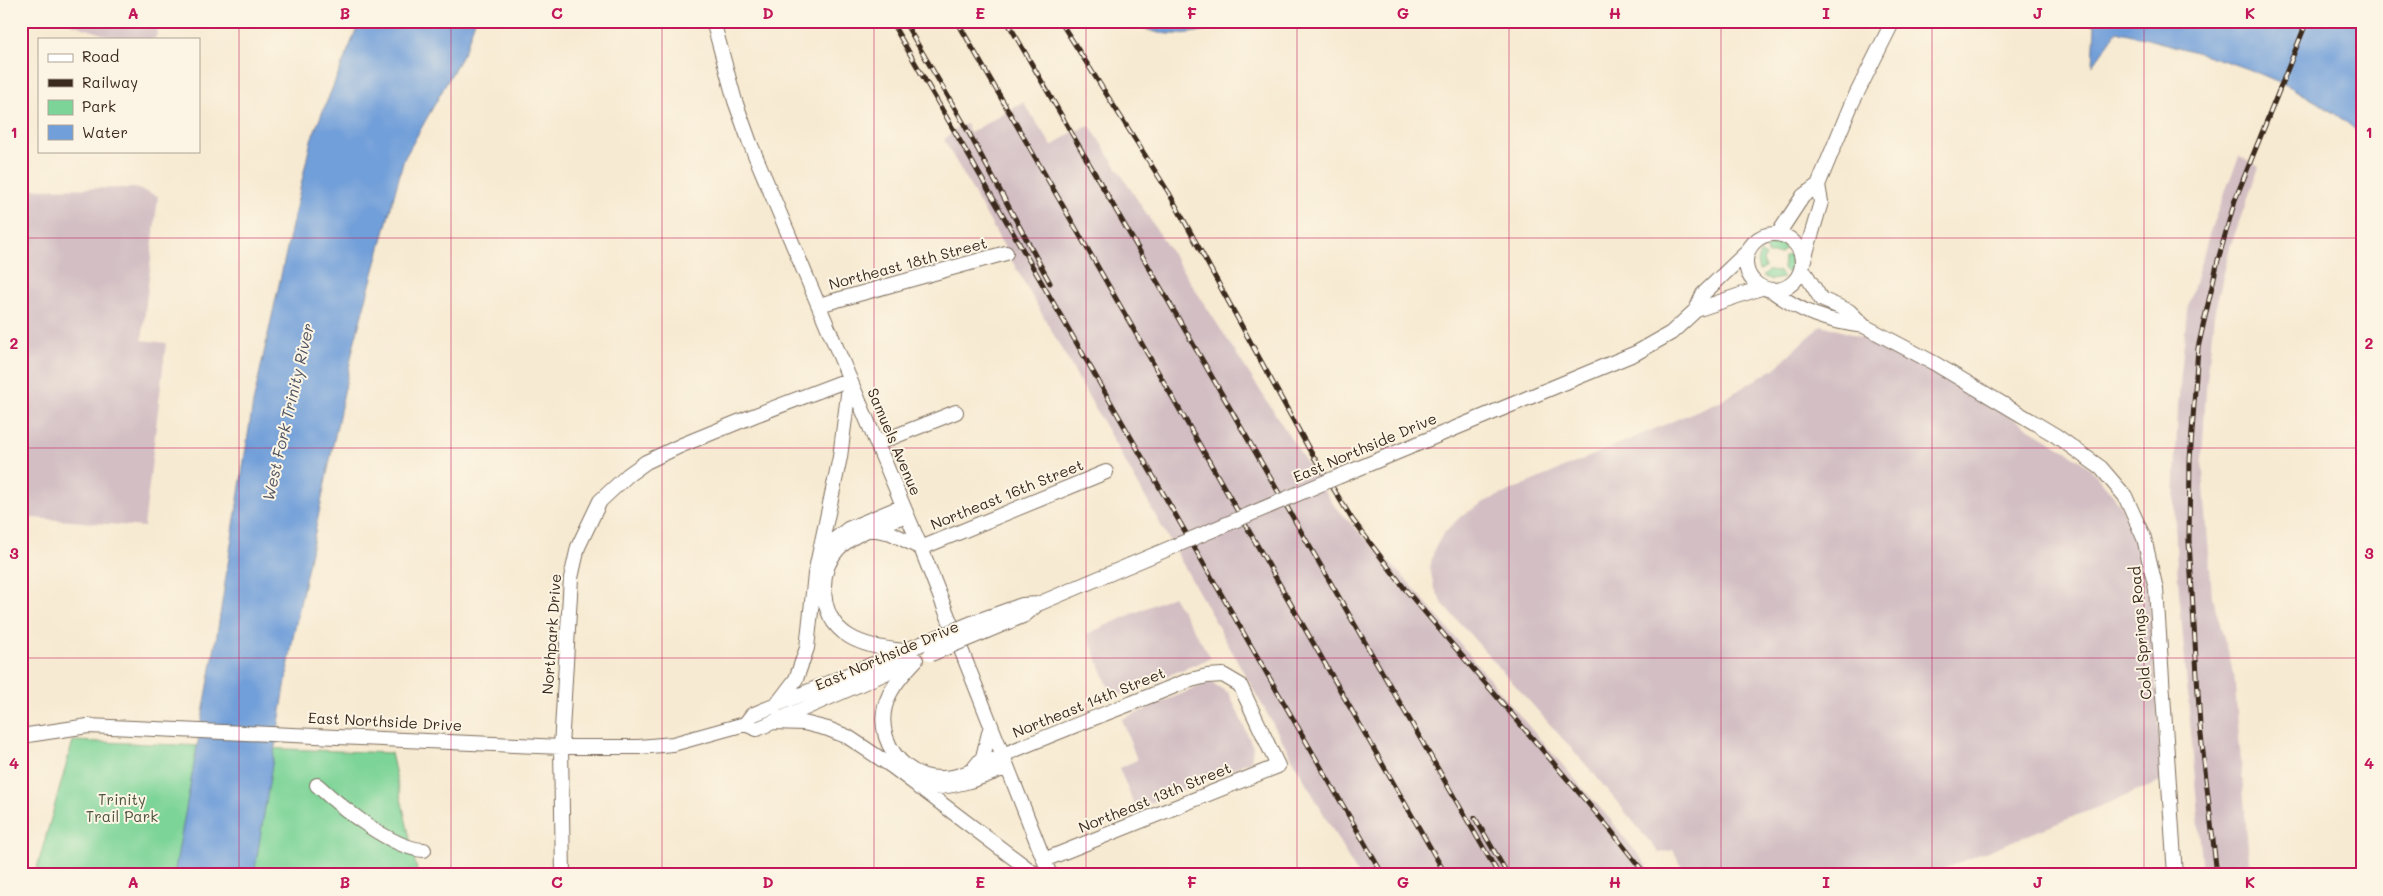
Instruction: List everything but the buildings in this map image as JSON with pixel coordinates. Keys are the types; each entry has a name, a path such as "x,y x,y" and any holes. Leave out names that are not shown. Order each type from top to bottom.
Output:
{"street":[{"name":"Samuels Avenue","path":"713,21 735,101 750,143 878,443 1050,875"},
{"path":"1778,234 1803,196 1818,185 1863,82 1893,21"},
{"path":"1802,266 1798,246 1791,239 1778,234 1764,235 1756,240 1748,251 1746,265 1748,274 1766,289 1789,286 1796,280 1802,266 1821,202 1818,185"},
{"name":"East Northside Drive","path":"21,736 71,728 118,728 561,747 639,747 673,744 745,724 752,715 774,708 905,651 929,648 979,627 1026,615 1038,604 1636,353 1671,333 1696,310 1703,294 1748,251"},
{"name":"Northeast 18th Street","path":"819,305 1006,253"},
{"name":"Cold Springs Road","path":"1802,266 1821,299 1849,311 1864,326 1934,363 2063,440 2101,468 2114,481 2133,511 2150,556 2156,589 2175,875"},
{"name":"Cold Springs Road","path":"1766,289 1791,305 1830,322 1864,326"},
{"name":"East Northside Drive","path":"1696,310 1766,289"},
{"path":"774,708 796,679 807,648 815,574 845,430 850,379"},
{"name":"Northpark Drive","path":"563,875 561,747 571,578 578,547 600,501 628,475 644,464 682,445 850,379"},
{"path":"878,443 956,412"},
{"name":"Northeast 16th Street","path":"921,548 1106,472"},
{"path":"821,550 848,529 905,510"},
{"path":"905,510 846,542 832,557 824,578 826,606 835,624 847,636 878,648 905,651"},
{"path":"871,529 891,533 921,548"},
{"name":"East Northside Drive","path":"745,724 757,729 916,660 929,648"},
{"path":"916,660 893,686 884,707 884,728 889,745 898,759 909,768 928,777 955,777 1005,761"},
{"name":"Northeast 14th Street","path":"1005,761 1187,681 1207,676 1223,676 1240,685 1278,766"},
{"path":"773,722 804,723 828,729 848,737 1036,875"},
{"path":"973,770 983,757 991,726"},
{"path":"920,788 941,788 965,784 1005,761"},
{"name":"Northeast 13th Street","path":"1044,860 1278,766"},
{"path":"316,785 345,811 409,848 424,850"}],"shaded area":[{"path":"63,21 161,21 155,38 114,38"},
{"path":"1023,102 1052,146 1071,133 1090,126 1335,507 1412,586 1531,729 1608,817 1654,875 1358,875 944,140 954,130 966,124 970,133"},
{"path":"2239,156 2259,167 2230,247 2214,315 2206,389 2202,459 2212,596 2234,673 2250,875 2203,875 2177,567 2174,500 2178,406 2187,310 2211,228"},
{"path":"135,188 158,196 142,340 166,343 144,527 21,517 21,189"},
{"path":"1822,325 1874,341 1910,358 1968,391 2065,450 2090,468 2121,506 2141,549 2148,576 2163,781 1928,875 1685,875 1673,850 1659,853 1594,774 1443,604 1434,587 1430,568 1434,550 1443,534 1460,517 1484,502 1722,400 1775,368"},
{"path":"1173,596 1211,658 1113,698 1087,634"},
{"path":"1210,682 1229,693 1253,747 1251,761 1136,809 1119,768 1137,760 1122,719"}],"green space":[{"path":"1778,242 1786,247 1781,254 1768,254 1765,247"},
{"path":"1760,252 1766,256 1763,261 1765,267 1759,271 1757,262"},
{"path":"1790,254 1791,265 1788,273 1783,269 1784,257"},
{"path":"1767,271 1780,272 1783,278 1771,280 1763,276"},
{"name":"Trinity Trail Park","path":"73,741 391,753 418,875 35,875"}],"water":[{"name":"West Fork Trinity River","path":"360,21 475,21 465,50 404,159 354,344 293,638 254,875 174,875 216,641 253,403 311,140"},
{"path":"1132,21 1244,21 1201,31 1172,34 1158,33 1145,29"},
{"path":"2082,21 2362,21 2362,135 2334,113 2306,96 2246,68 2117,31 2093,65 2095,25"}],"railway":[{"path":"891,21 1383,875"},
{"path":"904,21 963,122 1050,283"},
{"path":"957,21 1446,875"},
{"path":"1007,21 1499,875"},
{"path":"1060,21 1169,193 1309,449 1352,519 1405,589 1609,828 1646,875"},
{"path":"2217,875 2200,726 2189,541 2190,460 2198,348 2218,260 2235,200 2307,21"},
{"path":"1475,818 1508,875"}]}
